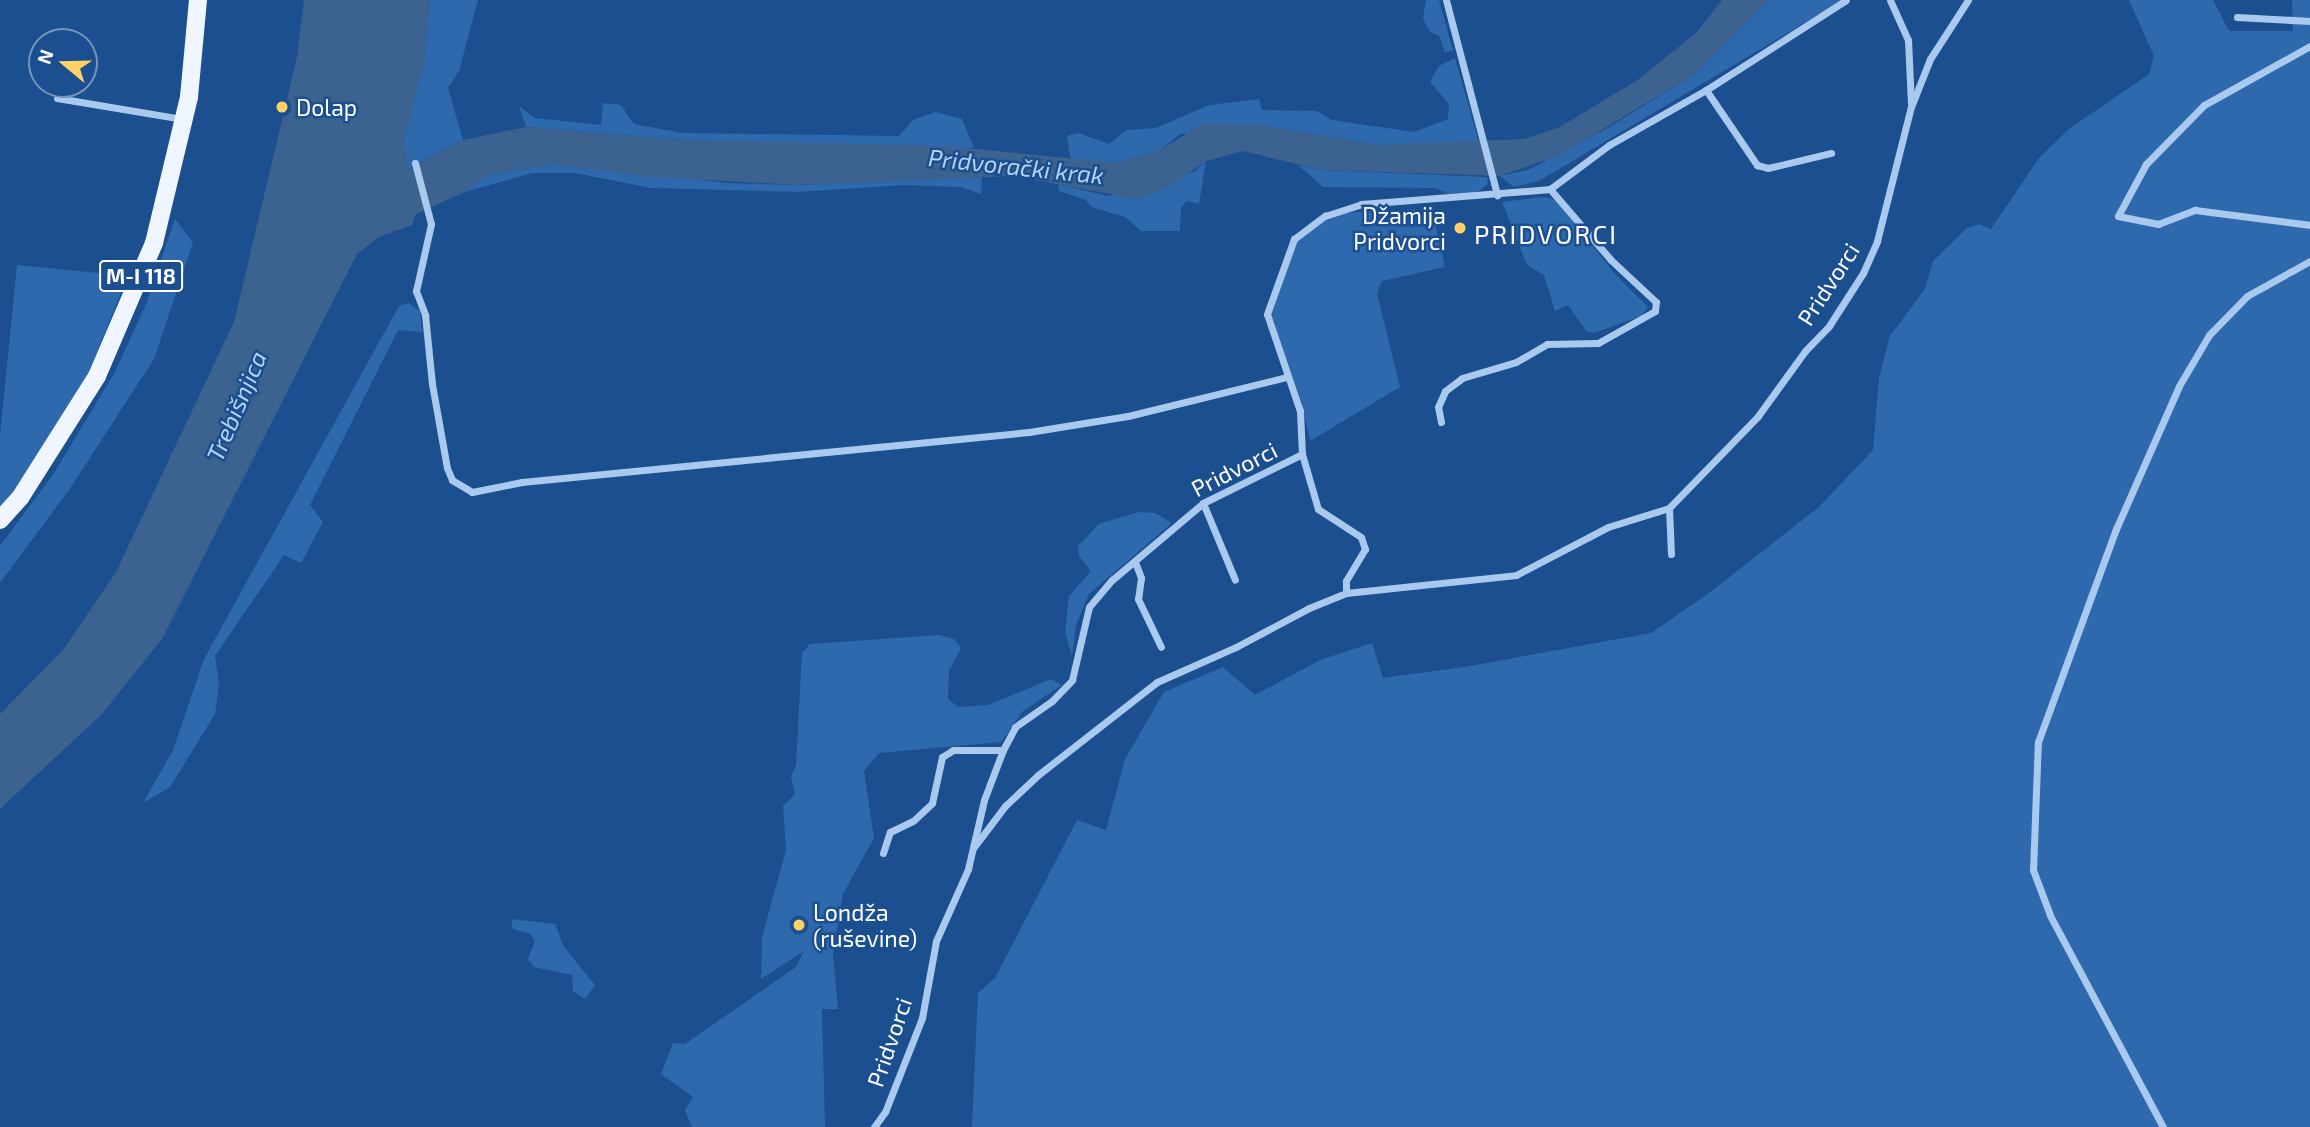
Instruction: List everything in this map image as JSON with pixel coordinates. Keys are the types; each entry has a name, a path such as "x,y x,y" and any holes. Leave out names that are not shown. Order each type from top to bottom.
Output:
{"main road":[{"name":"M-I 118","path":"0,520 20,498 97,376 123,321 154,243 183,119 198,0"}],"street":[{"path":"1446,0 1497,195"},
{"path":"1441,422 1438,407 1445,391 1462,378 1516,362 1547,344 1598,343 1656,312 1656,302 1611,260 1550,189 1609,145 1706,90 1846,0"},
{"path":"1889,0 1908,40 1911,107"},
{"name":"Pridvorci","path":"974,848 1006,806 1038,775 1157,682 1346,593 1517,575 1608,527 1670,508 1758,415 1805,351 1829,326 1863,273 1877,241 1911,107 1930,59 1968,0"},
{"path":"2237,17 2310,20"},
{"path":"2310,46 2204,105 2146,164 2118,216 2158,224 2195,210 2310,225"},
{"path":"1706,90 1757,165 1768,167 1831,153"},
{"path":"57,98 183,119"},
{"path":"415,163 431,224 416,291 425,316 447,468 452,480 472,492 522,482 1029,432 1128,416 1287,377"},
{"name":"Pridvorci","path":"874,1127 885,1112 922,1018 936,941 974,848 984,800 1003,750 1015,727 1052,701 1072,680 1089,607 1135,562 1203,503 1302,454 1300,411 1266,314 1284,261 1305,228 1343,207 1361,204 1550,189"},
{"path":"2163,1127 2050,915 2033,870 2038,743 2116,529 2179,386 2209,335 2247,296 2310,261"},
{"path":"1302,454 1318,509 1361,537 1365,549 1346,581 1346,593"},
{"path":"1203,503 1235,580"},
{"path":"1670,508 1671,554"},
{"path":"1135,562 1141,578 1138,599 1161,647"},
{"path":"883,853 890,832 913,821 932,803 942,757 953,750 1003,750"}],"shaded area":[{"path":"430,0 478,0 459,71 448,88 463,140 408,169 404,140 424,62"},
{"path":"1426,0 1439,0 1453,51 1445,52 1439,36 1430,32 1423,18"},
{"path":"1768,0 1843,0 1539,181 1514,187 1500,176 1528,170 1611,126 1693,75"},
{"path":"2129,0 2213,0 2229,31 2293,31 2292,0 2310,0 2310,1127 972,1127 978,993 995,978 1077,820 1106,830 1125,759 1164,692 1223,667 1255,695 1320,660 1372,643 1383,678 1464,667 1651,633 1709,593 1819,507 1873,450 1879,378 1890,336 1925,289 1933,261 1967,228 1979,224 1991,229 2039,158 2069,129 2149,74 2154,56"},
{"path":"1455,58 1479,143 1377,145 1261,125 1180,134 1159,151 1116,163 1071,161 1067,136 1078,133 1109,144 1126,130 1156,128 1209,105 1259,99 1262,110 1317,111 1332,120 1414,132 1448,119 1449,104 1430,82 1439,66"},
{"path":"603,103 621,105 634,124 683,133 899,136 913,120 936,112 962,119 974,148 681,140 526,127 519,106 535,118 601,125"},
{"path":"1206,161 1199,204 1187,201 1181,208 1180,231 1141,231 1125,217 1091,207 1086,200 1059,191 1058,184 1108,196 1195,171"},
{"path":"556,164 728,183 797,185 982,177 981,194 960,187 905,185 797,192 651,188 575,173 532,173 465,192 487,175"},
{"path":"1298,165 1321,170 1487,177 1488,184 1476,193 1449,194 1435,188 1323,187"},
{"path":"1543,197 1557,200 1614,273 1648,307 1641,316 1594,333 1586,331 1568,305 1555,311 1544,275 1527,265 1502,202"},
{"path":"1415,209 1421,218 1435,223 1445,267 1382,281 1377,293 1400,387 1310,441 1302,403 1271,314 1295,243 1317,224 1347,213"},
{"path":"175,219 193,242 154,359 69,490 0,583 0,546 56,470 115,372 146,304"},
{"path":"17,265 128,276 86,379 15,492 0,507 0,435"},
{"path":"408,303 420,311 422,332 398,330 310,505 323,522 301,563 284,555 215,656 219,685 215,714 170,787 143,803 173,750 204,659 399,306"},
{"path":"1139,512 1155,513 1172,523 1089,594 1076,625 1072,656 1065,632 1069,596 1091,571 1079,556 1078,546 1099,524"},
{"path":"939,635 954,639 961,648 949,671 948,699 958,707 988,705 1051,679 1062,685 1023,711 1001,742 879,753 864,771 874,838 843,894 833,953 838,1009 822,1009 825,1127 692,1127 685,1110 693,1097 661,1074 673,1043 685,1044 796,967 804,951 761,979 762,937 786,850 783,806 795,794 791,777 796,765 802,653 810,644"},
{"path":"511,919 555,924 564,947 595,985 585,999 573,991 572,975 534,967 528,959 535,941 530,934 513,929"}],"water":[{"path":"304,0 430,0 424,62 404,140 409,169 463,140 526,127 681,140 947,146 1116,163 1159,151 1202,124 1261,125 1377,145 1524,139 1560,127 1639,79 1696,33 1722,0 1768,0 1693,75 1560,155 1500,176 1321,170 1243,151 1206,161 1168,187 1137,199 1013,176 797,185 649,177 556,164 487,175 465,192 416,214 412,225 379,237 357,254 162,639 102,714 0,809 0,714 63,650 116,572 234,322 297,57"}],"place":[{"name":"Dolap","path":"282,107"},
{"name":"Džamija Pridvorci","path":"1460,228"},
{"name":"Londža (ruševine)","path":"799,925"}],"district":[{"name":"PRIDVORCI","path":"1546,234"}],"water label":[{"name":"Pridvorački krak","path":"1016,166"},
{"name":"Trebišnjica","path":"236,406"}]}
